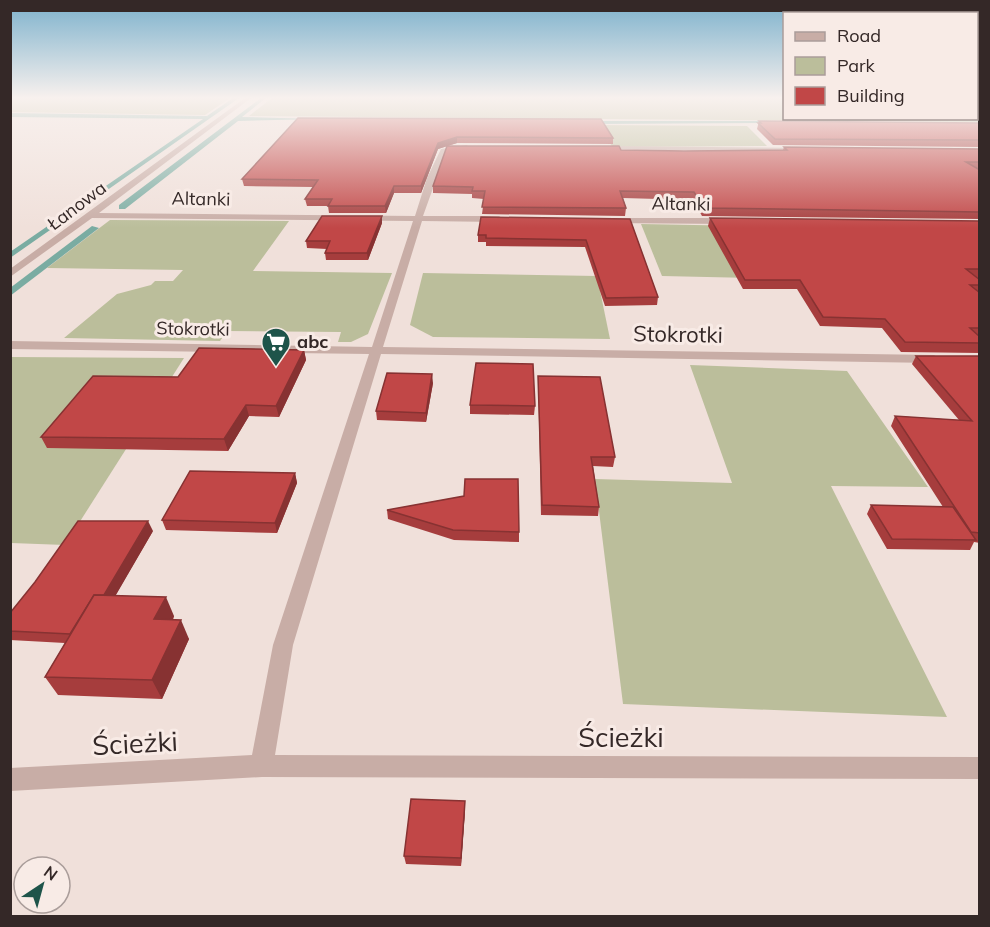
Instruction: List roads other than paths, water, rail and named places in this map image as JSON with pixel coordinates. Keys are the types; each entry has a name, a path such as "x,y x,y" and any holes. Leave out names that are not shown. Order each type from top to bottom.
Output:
{"street":[{"name":"Łanowa","path":"10,274 190,141"},
{"path":"262,766 283,645 431,178 443,150 470,147"},
{"path":"599,148 810,150"},
{"name":"Altanki","path":"91,214 513,219"},
{"name":"Altanki","path":"596,220 740,221"},
{"name":"Stokrotki","path":"10,345 944,359"},
{"name":"Ścieżki","path":"10,780 262,766 980,768"}],"waterway":[{"path":"10,256 175,141"},
{"path":"122,207 208,141"},
{"path":"10,293 95,228"}],"place":[{"name":"abc","path":"276,368"}]}
